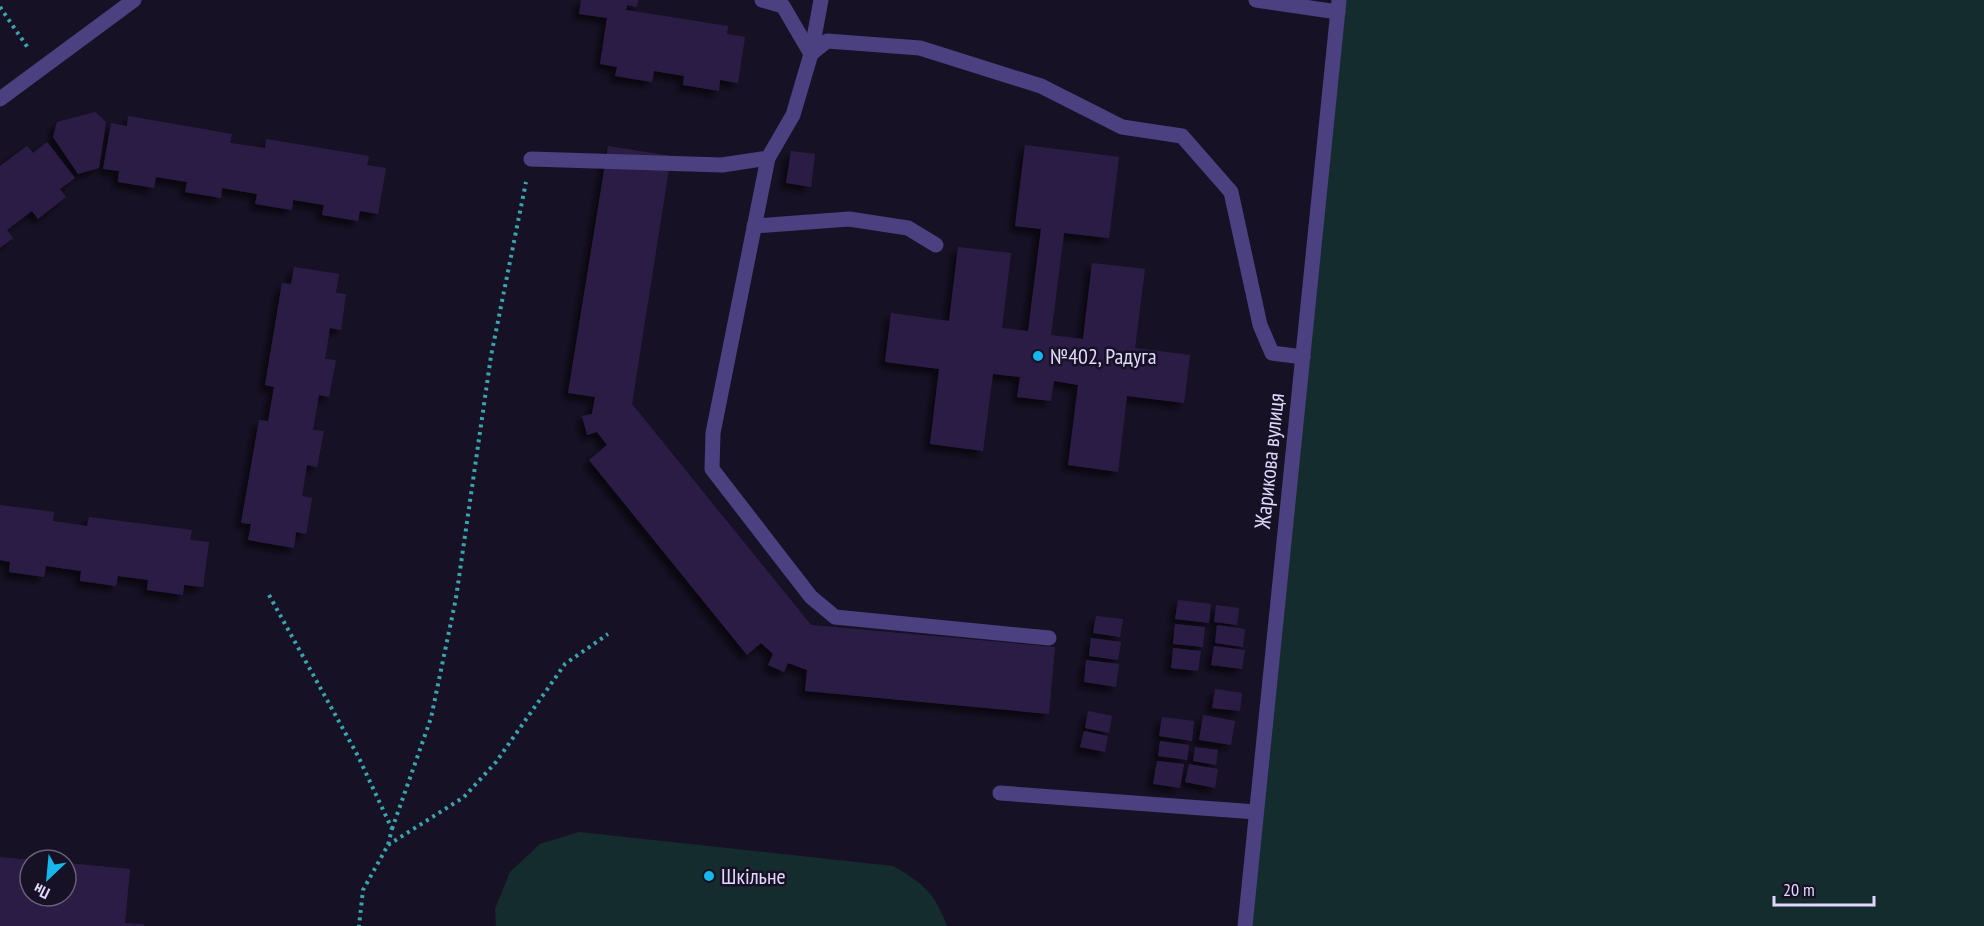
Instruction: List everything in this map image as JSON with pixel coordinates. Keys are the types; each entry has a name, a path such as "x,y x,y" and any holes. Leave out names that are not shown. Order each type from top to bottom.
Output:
{"street":[{"path":"0,99 134,0"},
{"path":"762,0 783,6 811,54"},
{"path":"821,0 811,54 793,115 768,158 713,433 712,469 811,597 835,617 1049,638"},
{"path":"1256,0 1338,6"},
{"name":"Жарикова вулиця","path":"1245,926 1338,6"},
{"path":"811,54 827,41 920,48 1041,86 1122,127 1182,136 1231,192 1260,325 1272,353 1303,357"},
{"path":"531,159 722,165 768,158"},
{"path":"754,225 849,219 908,228 936,245"},
{"path":"1000,793 1256,812"}],"path":[{"path":"0,7 42,69"},
{"path":"359,926 363,890 388,845 431,718 456,598 491,356 531,159"},
{"path":"269,595 358,756 392,829"},
{"path":"388,845 464,797 496,762 565,664 608,634"}],"green space":[{"path":"1339,0 1984,0 1984,926 1245,926"},
{"name":"Шкільне","path":"579,832 893,866 927,890 947,926 496,926 495,909 510,872 540,844"}],"building":[{"path":"581,0 638,0 637,7 627,5 626,10 728,26 727,34 745,37 738,83 720,80 719,91 683,85 684,76 654,71 652,82 615,76 617,67 600,64 607,18 579,14"},
{"path":"95,112 106,122 99,168 78,174 53,137 57,122"},
{"path":"128,116 232,134 230,143 265,148 266,139 369,156 367,165 386,168 378,214 360,211 358,221 322,215 324,205 293,200 292,210 255,204 257,194 222,188 221,198 185,192 187,182 156,177 154,188 118,182 119,171 103,169 111,123 127,126"},
{"path":"47,142 75,178 60,189 66,197 38,219 32,211 7,230 13,238 0,248 0,166 27,146 33,153"},
{"path":"1025,145 1119,157 1109,238 1064,233 1051,335 1083,339 1092,263 1145,269 1135,348 1190,355 1184,403 1127,396 1118,472 1068,465 1078,385 1054,381 1051,401 1017,397 1020,377 993,374 983,451 930,444 939,369 885,362 891,313 949,321 958,247 1011,253 1002,328 1028,331 1041,229 1015,226"},
{"path":"608,146 671,156 632,404 811,625 1055,647 1049,714 805,691 807,670 788,663 784,672 768,665 773,654 761,643 747,655 589,460 607,445 597,432 587,435 582,416 592,414 595,397 568,393"},
{"path":"791,151 815,154 811,187 786,183"},
{"path":"294,267 339,274 336,293 346,294 341,330 330,328 325,359 336,360 329,397 319,395 313,430 324,431 317,467 307,465 302,496 312,498 306,534 296,532 294,548 248,540 251,524 241,523 259,420 268,421 274,387 265,385 282,283 291,284"},
{"path":"0,505 54,512 53,521 87,526 89,517 192,530 190,540 209,542 203,587 184,585 183,595 147,590 148,580 118,576 116,586 80,581 81,571 46,566 44,577 9,572 10,562 0,560"},
{"path":"1178,600 1211,604 1209,623 1175,619"},
{"path":"1216,605 1239,608 1237,625 1214,622"},
{"path":"1096,616 1123,619 1120,637 1093,633"},
{"path":"1175,624 1205,627 1203,647 1173,644"},
{"path":"1217,625 1245,629 1243,647 1215,643"},
{"path":"1091,638 1121,642 1118,660 1089,656"},
{"path":"1214,646 1245,650 1242,669 1211,665"},
{"path":"1173,648 1201,651 1198,671 1171,668"},
{"path":"1086,660 1119,664 1116,687 1084,682"},
{"path":"1215,689 1242,693 1240,711 1212,708"},
{"path":"1088,711 1112,716 1109,733 1085,728"},
{"path":"1203,715 1235,721 1231,745 1199,740"},
{"path":"1162,717 1194,721 1192,741 1159,736"},
{"path":"1084,731 1108,736 1105,752 1080,747"},
{"path":"1160,741 1189,745 1187,760 1158,756"},
{"path":"1195,747 1218,750 1216,765 1193,761"},
{"path":"1157,761 1184,764 1180,788 1153,784"},
{"path":"1189,764 1218,769 1215,788 1185,782"},
{"path":"0,857 18,859 18,908 78,908 78,864 130,869 125,923 144,924 144,926 0,926"}],"place":[{"name":"№402, Радуга","path":"1038,356"},
{"name":"Шкільне","path":"709,876"}]}
